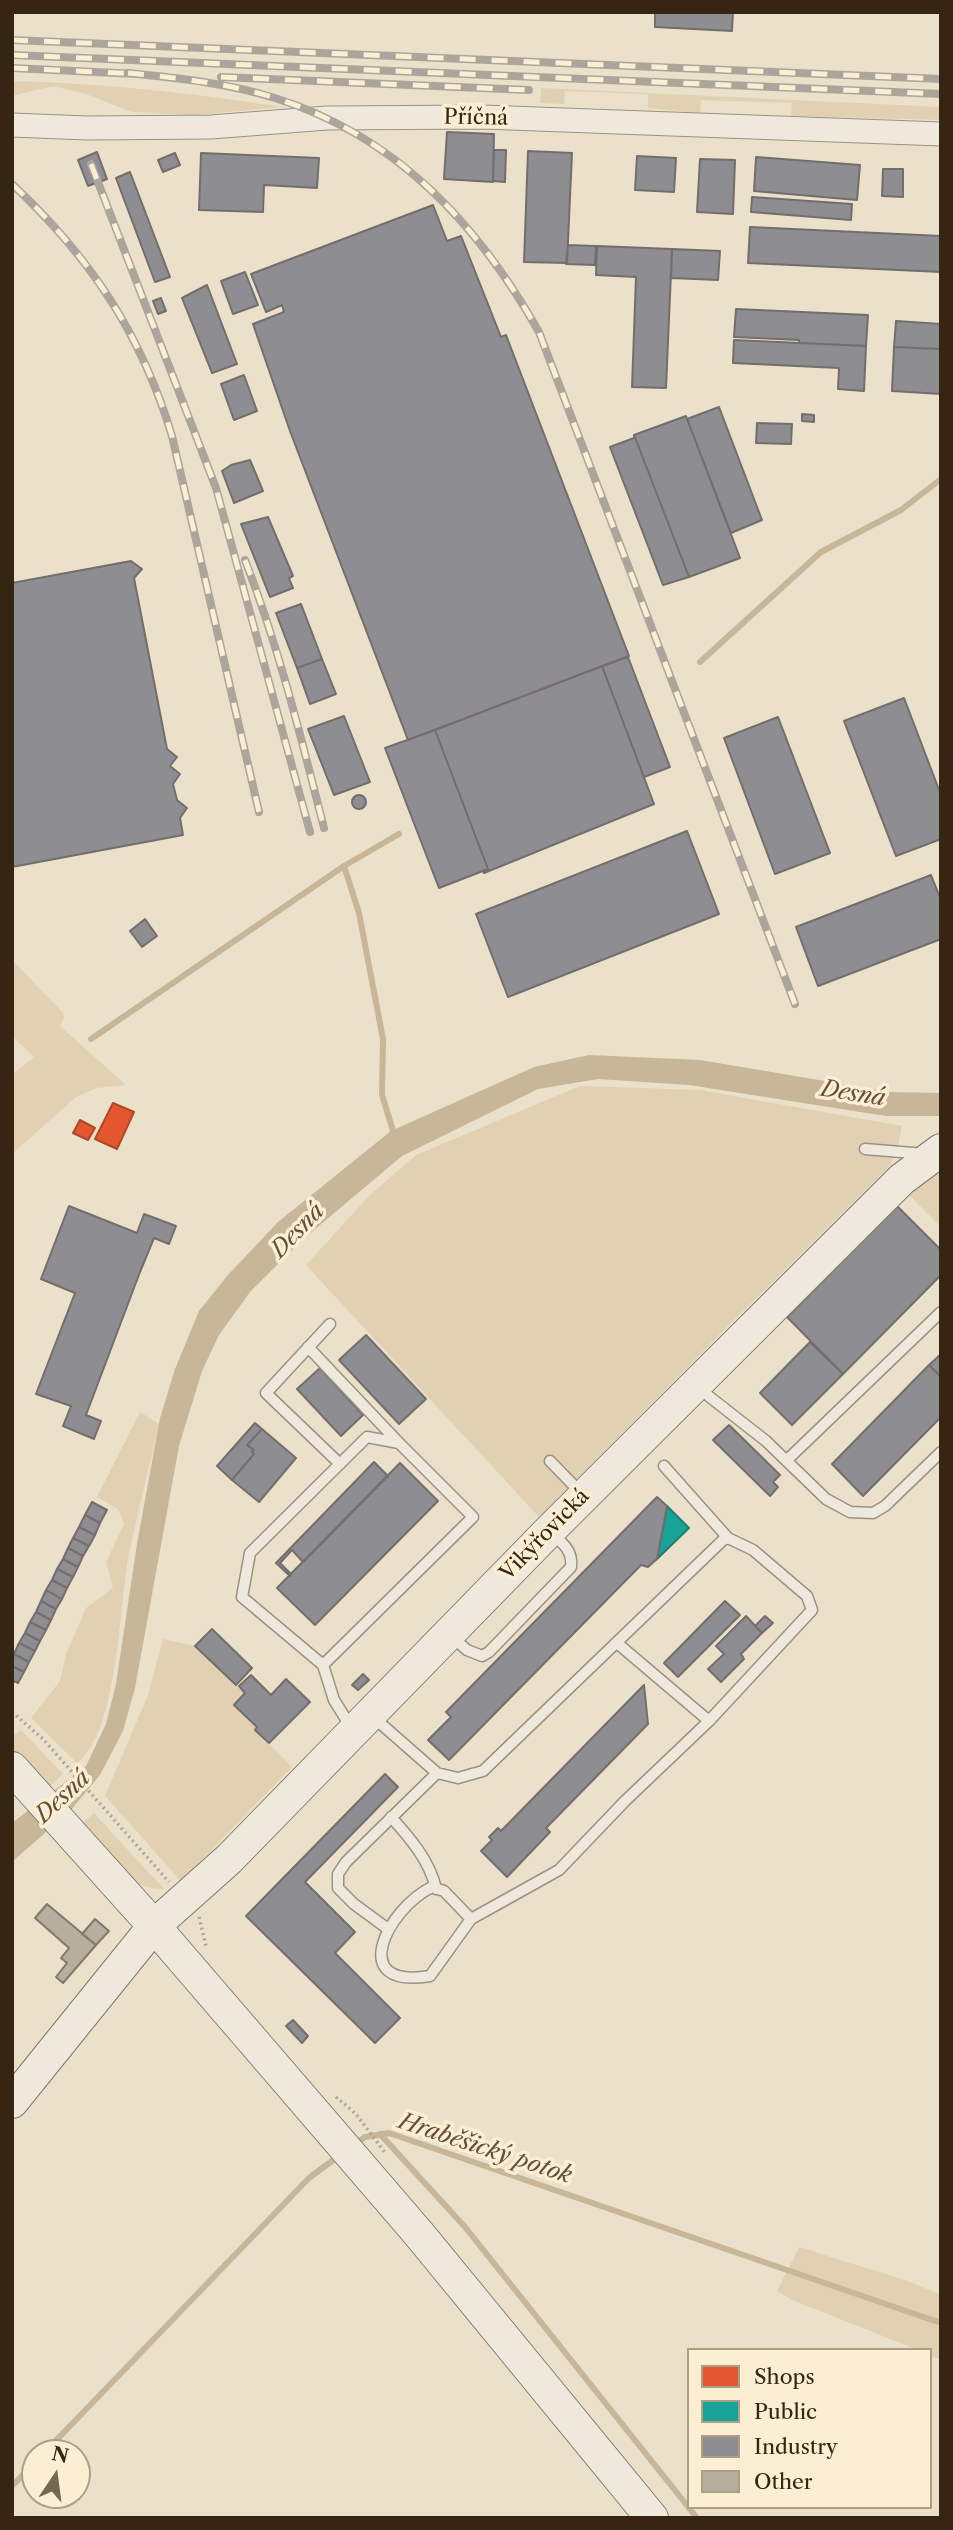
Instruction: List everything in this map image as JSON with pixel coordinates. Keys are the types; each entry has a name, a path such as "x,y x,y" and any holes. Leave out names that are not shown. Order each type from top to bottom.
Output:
{"street":[{"name":"Příčná","path":"12,125 87,128 211,127 327,118 483,117 941,134"},
{"name":"Vikýřovická","path":"12,2102 154,1926 229,1859 549,1531 902,1179 938,1152"},
{"path":"15,1771 154,1926 334,2135 372,2158 511,2344 652,2518"}],"lane":[{"path":"865,1149 938,1152"},
{"path":"787,1461 941,1312"},
{"path":"330,1324 266,1393 340,1464"},
{"path":"308,1348 472,1517 323,1665"},
{"path":"695,1385 766,1441 826,1500 850,1512 873,1513 901,1492 941,1452"},
{"path":"399,1443 367,1437 250,1553 242,1597 323,1665 334,1700 362,1723 437,1773 458,1778 483,1771 728,1538"},
{"path":"550,1461 584,1496"},
{"path":"471,1919 444,1891 432,1887 419,1894 388,1929 381,1943 382,1960 388,1971 411,1980 430,1976 446,1958 471,1919 559,1870 625,1801 709,1721 811,1610 807,1596 753,1550 728,1538 664,1466"},
{"path":"617,1643 709,1721"},
{"path":"388,1929 354,1904 338,1888 338,1874 437,1773"},
{"path":"391,1817 411,1839 433,1874 436,1889"}],"path":[{"path":"12,1712 46,1742 183,1898"},
{"path":"364,2124 372,2158"}],"shaded area":[{"path":"12,81 147,90 282,107 196,115 132,112 86,94 53,86 12,96"},
{"path":"541,88 941,107 941,120 791,116 792,103 701,100 700,113 648,108 648,94 565,91 564,104 540,103"},
{"path":"12,960 63,1013 60,1026 126,1085 97,1088 76,1097 12,1154 12,1075 34,1057 12,1036"},
{"path":"580,1086 700,1090 902,1126 897,1151 889,1167 539,1517 306,1265 369,1196 416,1155"},
{"path":"941,1171 941,1227 909,1195"},
{"path":"140,1412 159,1424 129,1554 109,1697 91,1747 77,1763 31,1718 60,1681 66,1654 86,1608 113,1588 106,1562 124,1524 118,1509 97,1497"},
{"path":"163,1639 195,1646 239,1686 245,1693 235,1705 257,1727 255,1730 292,1767 181,1881 105,1796 148,1695"},
{"path":"21,1730 63,1774 47,1789 12,1750 12,1737"},
{"path":"94,1813 164,1889 137,1884 106,1859 79,1826"},
{"path":"799,2247 908,2281 941,2295 941,2360 932,2356 932,2348 913,2348 792,2300 777,2291"}],"water":[{"name":"Desná","path":"589,1055 700,1060 890,1092 941,1093 941,1116 886,1116 689,1085 598,1079 538,1089 402,1156 301,1241 250,1292 219,1335 202,1371 179,1446 135,1688 123,1731 100,1775 71,1810 12,1862 12,1823 86,1766 106,1724 116,1684 137,1544 160,1418 175,1369 199,1311 228,1275 278,1222 391,1131 534,1067"}],"building: Shops":[{"path":"113,1103 134,1112 117,1149 95,1139"},
{"path":"80,1120 95,1128 88,1140 73,1133"}],"building: Public":[{"path":"667,1506 689,1528 657,1559"}],"building: Industry":[{"path":"655,12 733,12 732,31 655,27"},
{"path":"447,132 494,134 493,182 444,179"},
{"path":"494,150 506,150 505,182 493,181"},
{"path":"528,151 572,153 567,263 524,262"},
{"path":"97,152 107,179 88,186 78,160"},
{"path":"175,153 180,165 163,172 158,160"},
{"path":"201,153 319,158 317,188 264,185 263,212 199,210"},
{"path":"637,156 676,158 674,192 635,190"},
{"path":"756,157 860,165 857,200 754,191"},
{"path":"700,159 735,160 733,214 697,212"},
{"path":"883,169 903,169 903,197 882,196"},
{"path":"130,172 170,277 155,282 116,178"},
{"path":"752,197 852,204 851,220 751,212"},
{"path":"433,205 447,241 461,236 501,337 506,335 629,656 408,740 290,431 253,324 284,312 282,305 266,312 251,274"},
{"path":"750,227 941,236 941,272 748,263"},
{"path":"568,245 596,246 595,265 566,264"},
{"path":"597,246 672,249 666,388 632,387 636,277 596,275"},
{"path":"672,249 720,251 718,280 671,278"},
{"path":"245,272 258,305 233,314 221,281"},
{"path":"207,285 237,364 212,373 182,298"},
{"path":"161,298 166,311 158,314 153,301"},
{"path":"736,309 868,315 866,346 734,337"},
{"path":"896,321 941,324 941,349 894,347"},
{"path":"734,340 866,346 864,391 838,389 839,368 733,363"},
{"path":"894,347 941,349 941,394 892,391"},
{"path":"244,375 257,411 234,420 221,384"},
{"path":"719,407 762,520 731,533 687,419"},
{"path":"802,414 814,415 814,422 802,421"},
{"path":"686,416 740,558 689,577 634,435"},
{"path":"757,423 792,424 791,444 756,443"},
{"path":"634,435 689,577 663,585 610,447 634,438"},
{"path":"250,460 263,491 234,503 222,471 231,465"},
{"path":"268,517 293,576 289,578 293,588 270,597 241,524"},
{"path":"131,561 142,569 134,578 167,749 177,757 170,766 180,774 173,784 177,800 187,808 180,818 183,835 12,867 12,583"},
{"path":"301,604 322,659 297,668 276,613"},
{"path":"628,657 670,767 644,777 602,666"},
{"path":"322,659 336,694 310,704 297,668"},
{"path":"602,666 654,804 484,873 483,871 488,869 435,730"},
{"path":"904,698 941,795 941,839 896,856 844,721"},
{"path":"344,716 370,782 334,795 308,729"},
{"path":"778,717 830,853 775,874 724,738"},
{"path":"435,730 488,869 439,888 385,748"},
{"path":"359,795 364,797 364,807 359,809 354,807 352,802 354,797"},
{"path":"687,831 719,914 508,997 476,914"},
{"path":"931,875 941,900 941,939 818,986 796,927"},
{"path":"145,919 157,936 142,947 130,931"},
{"path":"69,1206 137,1233 144,1214 176,1226 169,1244 154,1238 140,1272 86,1415 101,1421 94,1439 63,1426 71,1406 36,1394 75,1293 41,1279"},
{"path":"897,1206 941,1250 941,1275 843,1374 787,1317"},
{"path":"366,1335 426,1399 399,1424 339,1360"},
{"path":"810,1342 843,1374 792,1425 760,1393"},
{"path":"941,1354 941,1377 929,1365"},
{"path":"929,1365 941,1377 941,1417 863,1496 832,1464"},
{"path":"320,1368 363,1415 341,1436 297,1389"},
{"path":"255,1423 262,1429 247,1445 254,1450 254,1454 232,1480 217,1466"},
{"path":"729,1425 780,1475 773,1482 778,1487 770,1496 713,1440"},
{"path":"262,1429 296,1458 259,1502 232,1480 254,1454 254,1450 247,1445"},
{"path":"374,1462 388,1476 303,1562 292,1550 280,1563 290,1576 276,1563"},
{"path":"400,1463 438,1501 315,1625 277,1588"},
{"path":"657,1497 667,1506 657,1559 648,1567 641,1565 449,1760 428,1740 451,1717 446,1712"},
{"path":"92,1502 107,1510 100,1523 85,1515"},
{"path":"85,1515 100,1523 95,1535 79,1527"},
{"path":"79,1527 95,1535 89,1546 73,1538"},
{"path":"73,1538 89,1546 83,1556 68,1548"},
{"path":"68,1548 83,1556 78,1567 63,1559"},
{"path":"63,1559 78,1567 73,1577 57,1569"},
{"path":"57,1569 73,1577 67,1588 52,1580"},
{"path":"52,1580 67,1588 62,1599 46,1590"},
{"path":"46,1590 62,1599 56,1609 41,1601"},
{"path":"41,1601 56,1609 51,1620 36,1612"},
{"path":"725,1601 740,1615 678,1677 664,1663"},
{"path":"36,1612 51,1620 46,1630 30,1622"},
{"path":"746,1616 762,1633 741,1654 744,1659 721,1682 708,1669 724,1654 716,1646"},
{"path":"765,1616 773,1623 762,1633 755,1626"},
{"path":"30,1622 46,1630 40,1641 25,1633"},
{"path":"212,1629 252,1668 236,1685 195,1646"},
{"path":"25,1633 40,1641 35,1651 19,1643"},
{"path":"19,1643 35,1651 29,1662 14,1654"},
{"path":"14,1654 29,1662 24,1672 12,1666"},
{"path":"12,1666 24,1672 18,1683 12,1680"},
{"path":"363,1674 369,1680 358,1690 352,1685"},
{"path":"251,1675 271,1695 286,1679 310,1702 269,1743 234,1705 245,1693 239,1686"},
{"path":"644,1685 648,1724 546,1828 550,1832 507,1877 481,1851 492,1840 489,1837 498,1828 501,1831"},
{"path":"385,1774 398,1787 305,1882 355,1932 335,1953 400,2018 375,2043 246,1916"},
{"path":"293,2020 308,2036 302,2043 286,2026"}],"building: Other":[{"path":"47,1904 96,1945 63,1983 56,1977 67,1963 61,1958 69,1948 35,1918"},
{"path":"95,1919 109,1931 96,1945 82,1934"}],"waterway":[{"path":"700,662 821,552 901,510 941,479"},
{"path":"91,1039 344,866 399,834"},
{"path":"344,866 359,913 383,1039 382,1095 395,1137"},
{"name":"Hraběšický potok","path":"354,2145 365,2137 389,2133 941,2323"},
{"path":"380,2134 465,2227 687,2505"},
{"name":"Hraběšický potok","path":"57,2439 309,2178 340,2155"},
{"name":"Hraběšický potok","path":"12,2486 21,2477"},
{"path":"690,2509 697,2518"}],"railway":[{"path":"12,40 941,79"},
{"path":"12,55 941,94"},
{"path":"12,68 137,74"},
{"path":"128,73 239,88 319,115 359,135 396,160 430,189 489,255 539,332 795,1004"},
{"path":"221,77 529,90"},
{"path":"91,164 216,488 310,832"},
{"path":"12,184 66,240 89,269 110,299 145,363 172,436 259,812"},
{"path":"245,560 279,659 324,828"}]}
